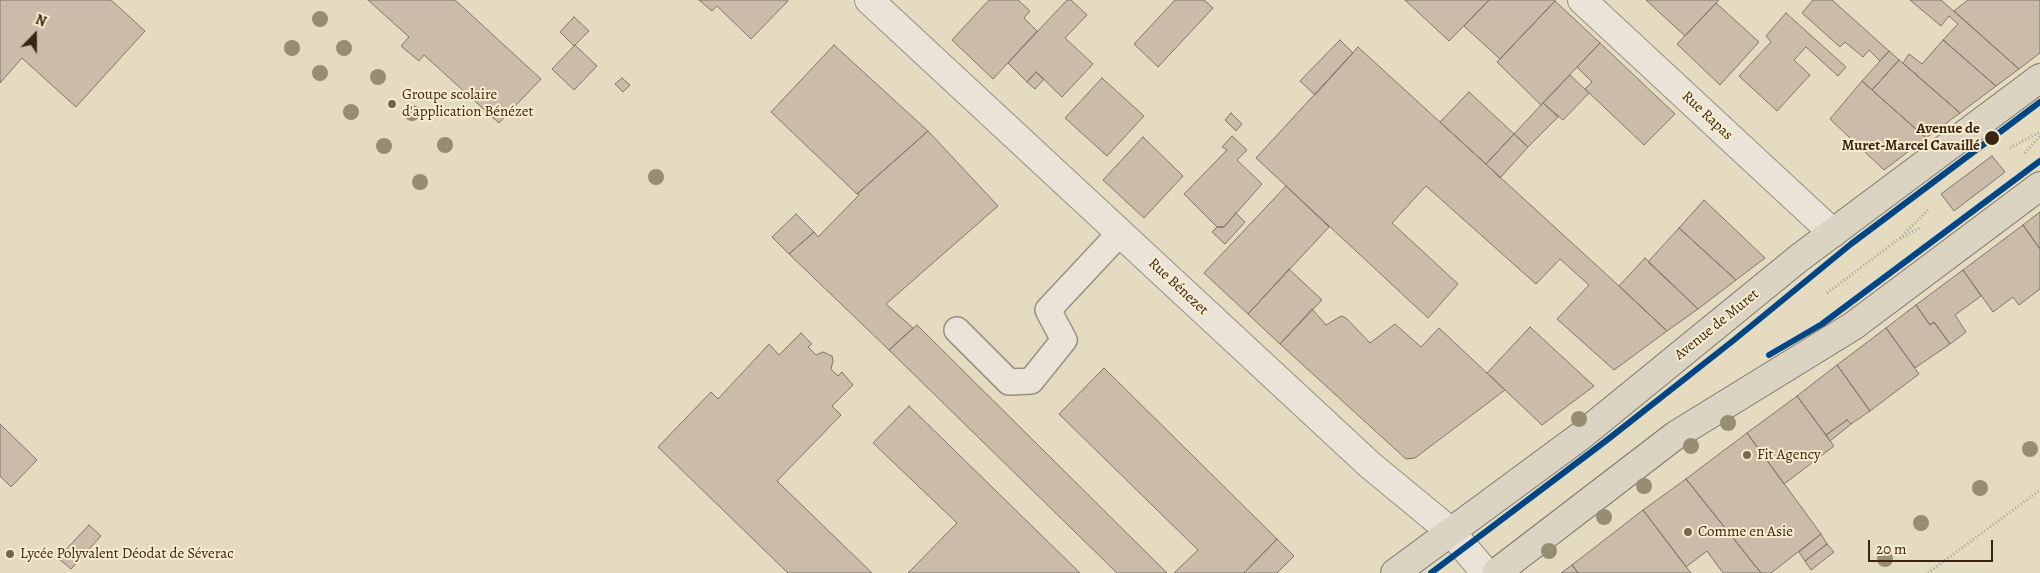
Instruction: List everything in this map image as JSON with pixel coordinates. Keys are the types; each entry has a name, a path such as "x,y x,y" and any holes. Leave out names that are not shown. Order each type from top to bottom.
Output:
{"main road":[{"name":"Avenue de Muret","path":"1395,573 1582,435 1799,258 2040,78"},
{"path":"1496,573 1676,435 1853,326 2040,186"}],"street":[{"name":"Rue Bénezet","path":"869,0 1370,465 1450,531 1486,573"},
{"name":"Rue Rapas","path":"1582,0 1833,233"}],"lane":[{"path":"956,330 1009,382 1031,381 1064,340 1048,310 1120,233"}],"path":[{"path":"1928,573 2040,490"}],"building":[{"path":"0,0 111,0 145,31 76,107 22,58 0,83"},
{"path":"368,0 455,0 541,79 499,123 424,55 419,61 401,46 409,37"},
{"path":"699,0 788,1 751,39 717,6 712,11"},
{"path":"989,0 1018,0 1030,11 1024,18 1037,31 993,79 952,40"},
{"path":"1067,0 1071,0 1087,15 1065,38 1093,64 1062,97 1036,72 1027,82 1008,63"},
{"path":"1175,0 1204,0 1213,8 1158,67 1134,44"},
{"path":"1405,0 1489,0 1449,41"},
{"path":"1489,0 1555,1 1500,59 1464,26"},
{"path":"1646,0 1719,0 1685,36"},
{"path":"1813,0 1832,0 1889,51 1880,61 1869,50 1863,57 1845,42 1840,47 1802,13"},
{"path":"1910,0 1941,0 2019,69 1996,86 1943,40 1958,24 1949,16 1941,26"},
{"path":"1968,0 2040,0 2040,53 2019,69 1954,11"},
{"path":"1555,1 1600,43 1541,105 1497,62"},
{"path":"1716,3 1759,42 1720,85 1677,44"},
{"path":"1786,13 1846,67 1838,76 1806,47 1794,60 1810,75 1777,111 1739,76 1771,42 1766,36"},
{"path":"574,17 589,31 574,46 560,32"},
{"path":"1340,40 1353,53 1315,95 1300,81"},
{"path":"1943,40 1996,86 1960,113 1903,63 1909,54 1922,64"},
{"path":"1600,43 1675,114 1644,145 1585,89 1592,82 1577,67"},
{"path":"575,45 597,66 574,90 552,69"},
{"path":"834,45 928,131 857,194 771,112"},
{"path":"1358,47 1667,331 1614,370 1557,319 1589,285 1560,259 1536,284 1426,186 1392,223 1458,284 1428,318 1256,158"},
{"path":"1889,51 1899,60 1872,90 1862,81"},
{"path":"1899,60 1960,113 1926,138 1872,90"},
{"path":"1036,72 1044,79 1035,89 1027,82"},
{"path":"1570,75 1589,93 1563,120 1543,103"},
{"path":"622,78 630,85 623,92 615,84"},
{"path":"1102,78 1144,116 1107,156 1065,118"},
{"path":"1862,81 1926,138 1884,170 1830,119"},
{"path":"1469,92 1514,134 1486,164 1440,122"},
{"path":"1543,103 1558,117 1528,147 1514,134"},
{"path":"1231,113 1242,124 1236,131 1225,120"},
{"path":"928,131 998,206 886,304 913,328 889,350 789,254 814,232 818,237 859,195 857,194"},
{"path":"1514,134 1528,147 1500,178 1486,164"},
{"path":"1232,136 1247,150 1237,160 1262,184 1224,227 1217,227 1184,194 1227,150 1222,147"},
{"path":"1143,137 1183,176 1144,218 1103,180"},
{"path":"1992,156 2005,172 1954,211 1941,194"},
{"path":"1286,186 1329,227 1248,314 1204,273"},
{"path":"1704,200 1765,258 1736,280 1679,228"},
{"path":"2040,212 2040,249 2023,225"},
{"path":"1236,213 1245,222 1225,244 1212,232 1217,227 1224,227"},
{"path":"796,214 814,232 789,254 772,237"},
{"path":"2023,225 2040,249 2040,289 2019,305 2013,297 1993,312 1963,270"},
{"path":"1679,228 1736,280 1698,309 1648,262"},
{"path":"1645,258 1698,309 1667,331 1619,286"},
{"path":"1289,269 1322,300 1280,344 1248,314"},
{"path":"1963,270 1981,296 1955,315 1966,332 1950,344 1934,322 1930,325 1916,305"},
{"path":"1916,305 1930,325 1934,322 1950,344 1915,368 1886,328"},
{"path":"1312,309 1326,325 1341,316 1346,318 1370,343 1395,324 1421,347 1439,328 1505,390 1415,458 1406,459 1280,344"},
{"path":"917,325 1167,573 1117,573 889,350"},
{"path":"1530,327 1594,386 1542,425 1487,373"},
{"path":"1886,328 1919,374 1870,411 1837,365"},
{"path":"801,333 812,344 808,347 816,355 823,352 832,356 831,369 838,376 842,372 853,385 832,406 841,415 777,481 872,573 788,573 658,447 711,392 718,399 769,344 779,355"},
{"path":"1837,365 1870,411 1851,424 1847,420 1826,435 1797,396"},
{"path":"1104,368 1277,539 1244,573 1174,573 1198,550 1059,414"},
{"path":"1797,396 1834,446 1784,484 1747,433"},
{"path":"909,406 1080,573 908,573 957,523 873,443"},
{"path":"1847,420 1851,424 1830,441 1826,435"},
{"path":"0,424 37,460 11,487 0,476"},
{"path":"1747,433 1821,534 1771,573 1761,573 1686,479"},
{"path":"1686,479 1761,573 1723,573 1707,551 1686,567 1643,510"},
{"path":"1643,510 1691,573 1578,573 1572,565"},
{"path":"89,525 101,536 71,569 58,558"},
{"path":"1821,534 1827,544 1805,561 1799,552"},
{"path":"1277,539 1294,556 1277,573 1244,573"},
{"path":"1827,544 1834,552 1811,570 1805,561"},
{"path":"1572,565 1578,573 1561,573"}],"transit line":[{"path":"1431,573 1607,440 1734,340 1851,244 2040,102"},
{"path":"1769,355 1822,324 2040,161"}],"place":[{"name":"Groupe scolaire d'application Bénézet","path":"392,104"},
{"name":"Avenue de Muret-Marcel Cavaillé","path":"1992,138"},
{"name":"Fit Agency","path":"1747,455"},
{"name":"Comme en Asie","path":"1688,532"},
{"name":"Lycée Polyvalent Déodat de Séverac","path":"10,554"}]}
